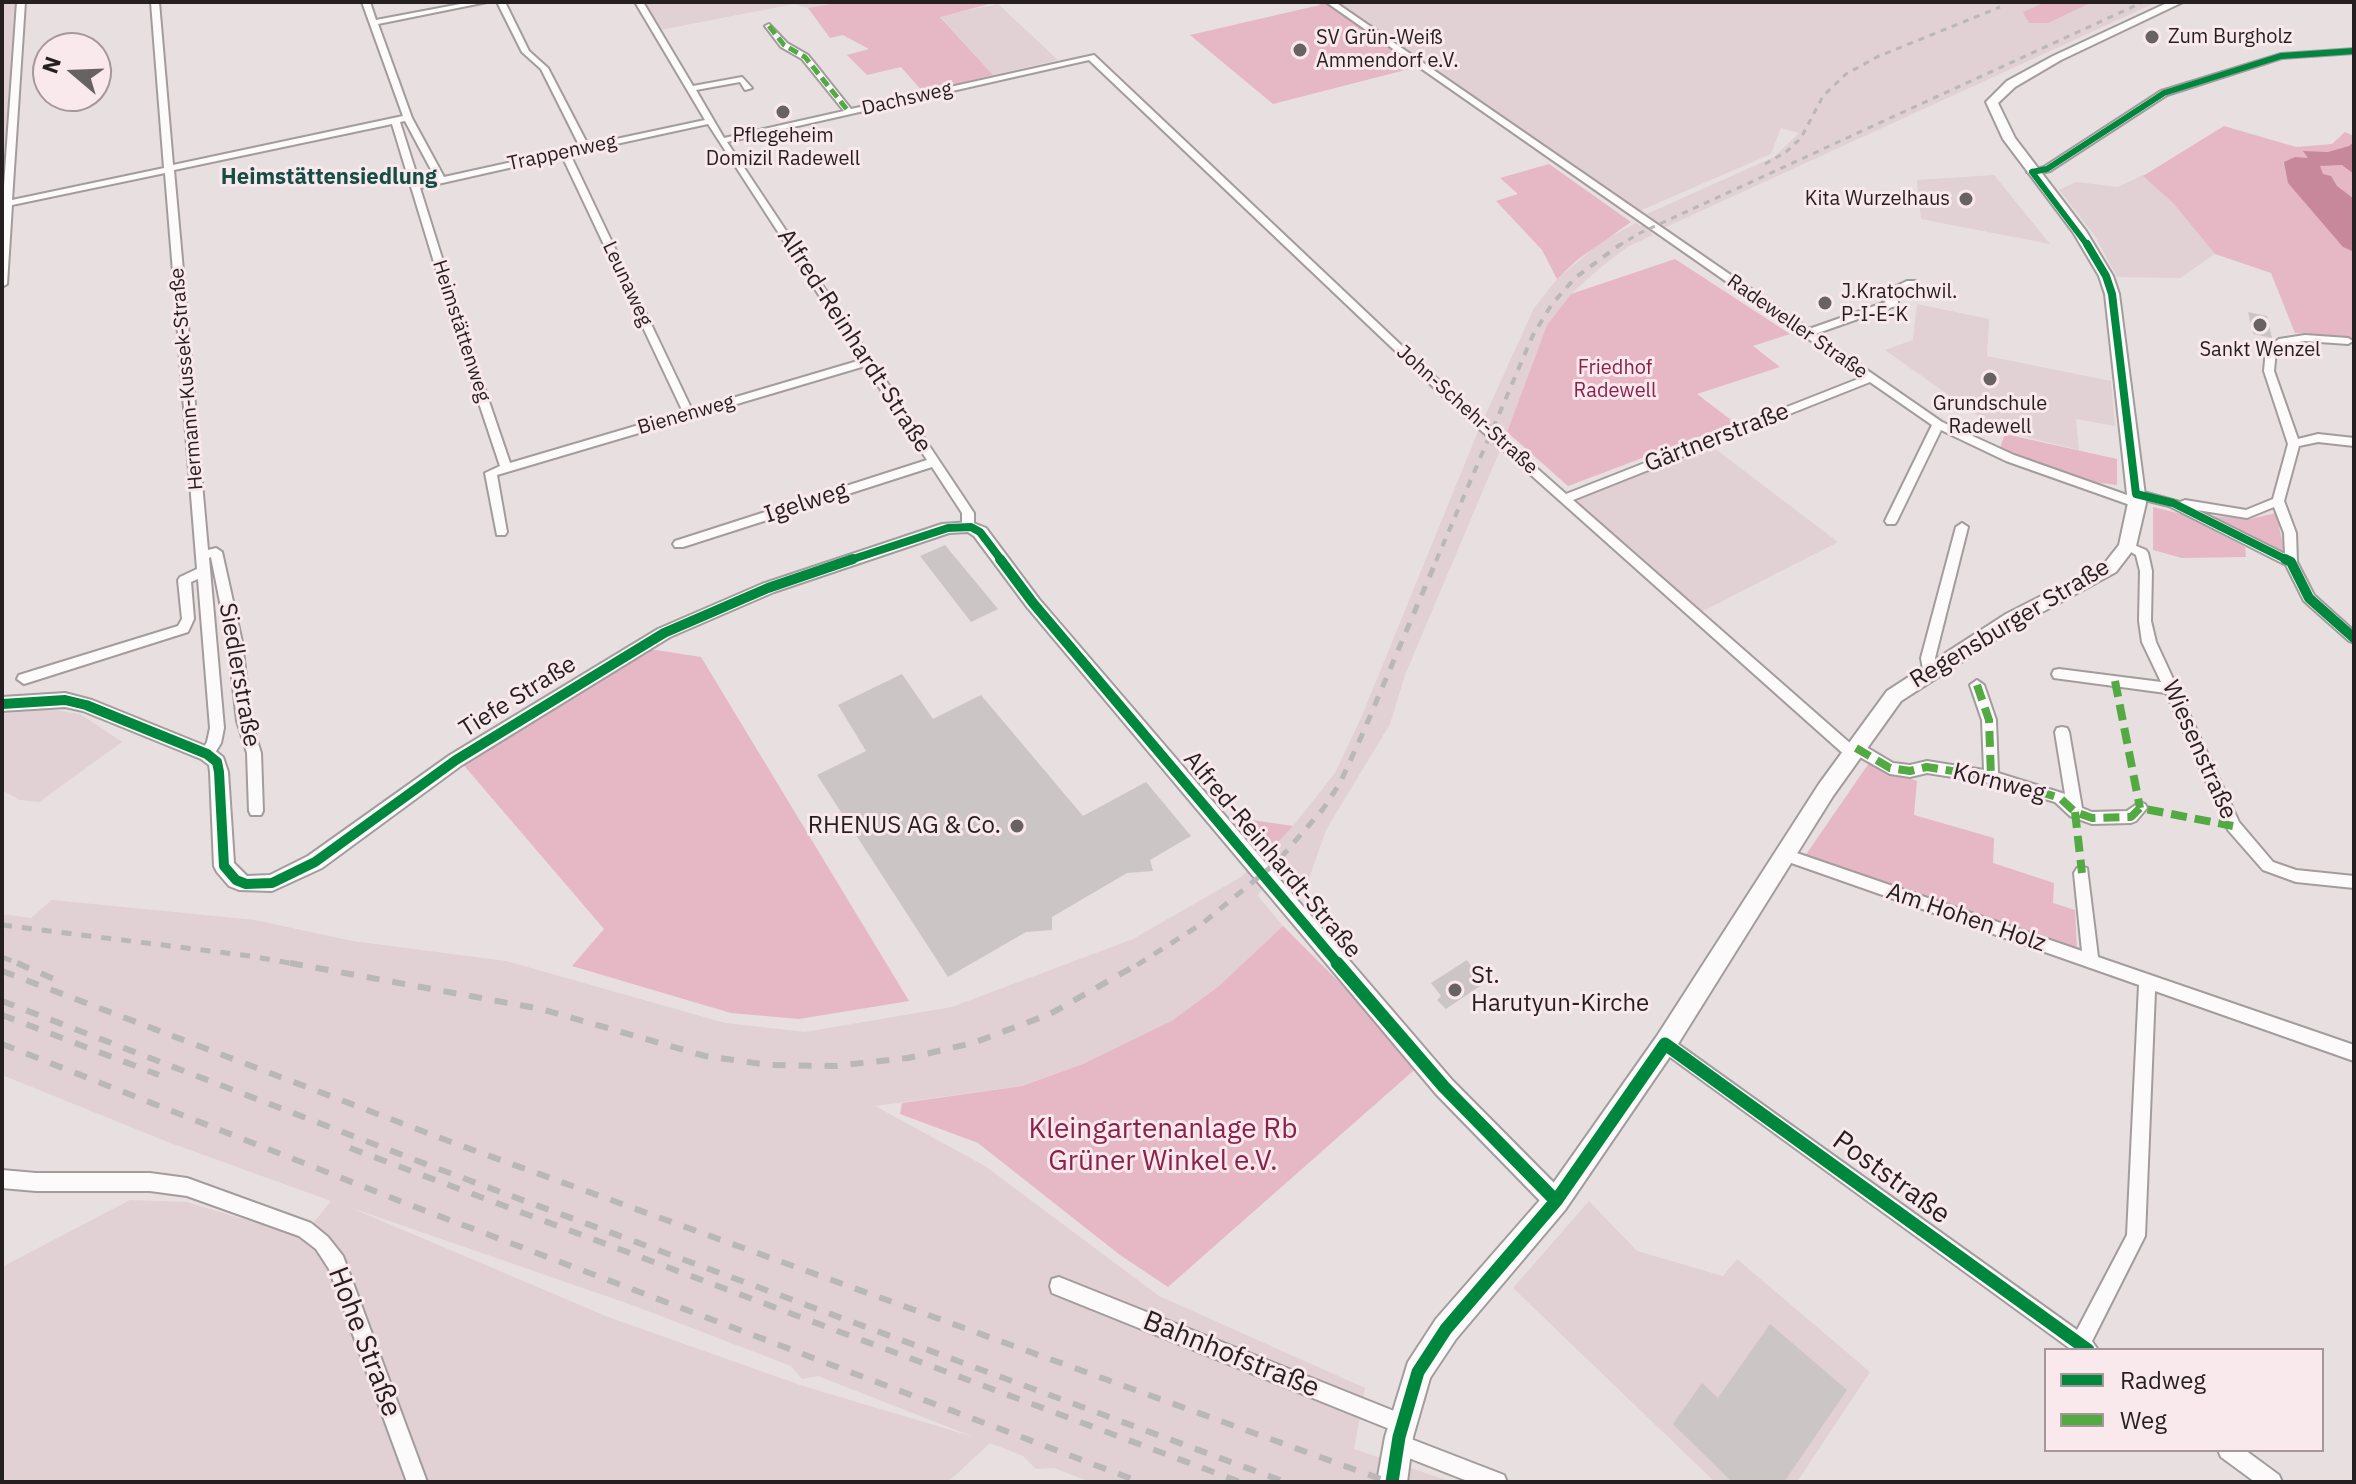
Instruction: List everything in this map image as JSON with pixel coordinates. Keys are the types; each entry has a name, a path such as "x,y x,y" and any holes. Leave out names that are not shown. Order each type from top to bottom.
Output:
{"main road":[{"name":"Regensburger Straße","path":"1392,1482 1400,1434 1418,1372 1446,1329 1556,1201 1665,1044 1854,750 1894,696 2013,619 2110,568 2127,546 2136,498 2112,294 2093,253 2032,172 2003,129 1992,106 1994,97 2057,58 2178,2"}],"street":[{"path":"2,284 21,2"},
{"name":"Hermann-Kussek-Straße","path":"155,2 217,728 214,743 207,754"},
{"path":"366,2 408,118 441,180"},
{"path":"372,23 483,2"},
{"path":"501,2 526,52 544,68 585,148"},
{"name":"Alfred-Reinhardt-Straße","path":"639,2 722,141 968,513 968,526 980,532 1033,603 1444,1087 1556,1201"},
{"name":"Radeweller Straße","path":"1330,2 1938,424 2010,458 2136,498 2173,503"},
{"path":"769,26 784,45 805,57 849,112"},
{"path":"2032,172 2047,169 2164,93 2281,56 2354,51"},
{"name":"Dachsweg","path":"722,141 1091,57"},
{"name":"John-Schehr-Straße","path":"1091,57 1451,398 1854,750"},
{"path":"690,89 742,79 748,88"},
{"path":"9,203 408,118"},
{"name":"Heimstättenweg","path":"395,121 506,468"},
{"name":"Trappenweg","path":"415,186 710,121"},
{"name":"Leunaweg","path":"565,153 689,414"},
{"path":"1808,333 1894,303 1884,296 1911,283"},
{"path":"2348,341 2305,338 2283,341 2271,349 2269,371 2294,444 2278,501 2290,533 2291,562 2309,598 2354,638"},
{"name":"Bienenweg","path":"506,468 866,362"},
{"name":"Gärtnerstraße","path":"1564,499 1871,378"},
{"path":"1891,521 1938,424"},
{"path":"2294,444 2318,438 2354,442"},
{"name":"Igelweg","path":"679,544 934,462"},
{"path":"501,532 491,473 506,468"},
{"path":"2173,503 2247,514 2278,501"},
{"path":"2173,503 2291,562"},
{"name":"Tiefe Straße","path":"207,754 217,762 219,772 224,866 236,880 246,884 272,883 315,862 456,760 664,633 768,588 934,532 968,526"},
{"path":"1930,670 1928,658 1962,527"},
{"name":"Wiesenstraße","path":"2127,546 2142,553 2146,571 2145,621 2149,642 2233,826 2268,866 2296,876 2354,882"},
{"name":"Siedlerstraße","path":"204,555 216,552 232,627 244,721 254,753 256,811"},
{"name":"Siedlerstraße","path":"24,679 183,629 188,619 184,580 204,571"},
{"path":"2059,674 2172,689"},
{"path":"1977,685 1989,720 1991,777"},
{"path":"2,704 65,700 86,705 207,754"},
{"path":"2062,732 2075,812"},
{"name":"Kornweg","path":"1854,750 1890,768 1910,771 1927,767 1991,777 2060,798 2075,812 2092,818 2131,817 2140,808"},
{"name":"Am Hohen Holz","path":"1785,855 2354,1053"},
{"path":"2082,873 2091,962"},
{"path":"2084,1347 2136,1236 2147,981"},
{"name":"Poststraße","path":"1665,1044 2084,1347"},
{"name":"Hohe Straße","path":"2,1179 150,1182 187,1187 305,1229 322,1243 336,1263 417,1482"},
{"name":"Bahnhofstraße","path":"1059,1286 1400,1434 1497,1482"},
{"path":"2231,1452 2272,1482"}],"shaded area":[{"path":"2,2 21,2 2,284"},
{"path":"645,2 842,2 808,8 794,4 660,30"},
{"path":"1330,2 2046,2 2024,12 2092,2 2157,2 1650,232 1653,235 1629,246 1601,267 1571,294 1547,325 1507,432 1501,428 1494,444 1500,450 1405,675 1390,724 1326,830 1304,893 1284,872 1257,895 1283,926 1219,986 1173,1020 1083,1064 1021,1086 875,1106 985,1166 1159,1296 1365,1388 1354,1449 1452,1482 1091,1482 1054,1468 1036,1469 1023,1456 990,1443 948,1482 2,1482 2,1267 130,1200 187,1202 302,1237 331,1201 168,1142 2,1075 2,914 31,918 52,900 255,920 352,941 506,961 725,1023 805,1032 952,1007 1133,939 1241,877 1293,826 1335,773 1361,718 1479,429 1483,433 1489,419 1485,416 1534,308 1557,279 1604,240 1636,223 1640,226 1653,219 1647,214 1774,157 1799,133 1781,128 1771,154 1637,212","holes":["349,1207 632,1305 791,1366 802,1379 818,1376 974,1437 803,1386 608,1317"]},
{"path":"998,4 1058,60 993,75 940,16"},
{"path":"2354,142 2354,174 2342,165 2320,166 2323,174 2331,176 2337,186 2354,199 2354,252 2343,247 2288,183 2284,162 2295,157 2308,158 2303,151 2328,152"},
{"name":"Kita Wurzelhaus","path":"1994,175 2050,244 1921,219 1917,180"},
{"path":"2143,175 2173,203 2215,254 2180,278 2117,277 2095,236 2059,190 2076,182 2118,187"},
{"name":"Grundschule Radewell","path":"1917,304 1989,319 1987,356 2111,381 2115,426 2076,419 2079,450 1998,430 1885,350 1913,340"},
{"path":"1706,442 1838,542 1695,615 1564,499"},
{"path":"49,709 80,714 122,742 39,802 20,800 2,790 2,714"},
{"path":"1589,1201 1637,1251 1723,1276 1737,1259 1870,1372 1797,1482 1715,1482 1513,1288"}],"green space":[{"path":"842,2 997,2 940,17 993,75 923,92 901,67 867,75 847,55 869,49 843,35 830,38 808,8"},
{"name":"SV Grün-Weiß Ammendorf e.V.","path":"1317,2 1330,2 1327,5 1417,67 1273,104 1190,35 1320,5"},
{"path":"2046,2 2092,2 2048,23 2029,23 2023,12"},
{"path":"2224,126 2296,147 2332,144 2345,132 2354,136 2354,346 2343,337 2295,333 2271,273 2215,254 2173,203 2143,176"},
{"path":"1549,164 1631,222 1577,260 1557,279 1542,250 1496,201 1518,194 1500,178"},
{"name":"Friedhof Radewell","path":"1675,259 1790,334 1753,346 1780,367 1697,394 1735,423 1568,486 1507,432 1547,325 1571,294"},
{"path":"2005,434 2117,459 2117,485 2094,482 2000,448"},
{"path":"2153,507 2182,514 2245,547 2246,557 2182,558 2153,550"},
{"path":"2276,513 2285,553 2211,516 2250,519"},
{"path":"643,648 701,657 909,1001 799,1019 731,1013 572,966 604,929 461,762"},
{"path":"1869,763 1917,781 1914,815 1994,838 1993,863 2054,883 2053,903 2075,910 2077,951 1805,856"},
{"path":"1245,819 1293,826 1266,855 1251,836 1254,830"},
{"name":"Kleingartenanlage Rb Grüner Winkel e.V.","path":"1283,926 1421,1064 1168,1287 1120,1255 978,1143 900,1114 902,1103 1022,1086 1083,1064 1173,1020 1219,986"}],"building":[{"name":"Sankt Wenzel","path":"2248,312 2267,316 2272,338 2253,334"},
{"path":"945,545 998,609 971,622 920,556"},
{"name":"RHENUS AG & Co.","path":"902,674 933,719 981,695 1083,816 1146,782 1191,836 1150,860 1153,871 1127,873 1052,917 1052,930 1026,932 948,977 817,775 866,751 838,705"},
{"name":"St. Harutyun-Kirche","path":"1467,960 1483,984 1446,1009 1437,1000 1441,996 1431,983"},
{"path":"1770,1324 1847,1390 1784,1482 1732,1482 1673,1424 1702,1383 1718,1398"}],"railway":[{"path":"1619,245 2143,2"},
{"path":"1765,164 1786,152 1801,138 1823,96 1846,74 1877,57 2000,7"},
{"path":"1436,561 1533,335 1552,304 1575,278 1619,245"},
{"path":"1137,965 1203,923 1277,862 1323,809 1340,783 1362,735 1437,559"},
{"path":"2,925 299,965"},
{"path":"2,957 17,963"},
{"path":"17,963 22,965"},
{"path":"17,963 61,982"},
{"path":"290,963 299,965"},
{"path":"299,965 541,1009 705,1056 769,1065 835,1066 908,1058 973,1043 1050,1014 1140,963"},
{"path":"2,971 451,1142 1389,1482"},
{"path":"2,1001 436,1168 1285,1482"},
{"path":"2,1015 159,1075"},
{"path":"2,1044 405,1203 1140,1482"},
{"path":"350,1148 1240,1482"}],"marked path":[{"path":"769,26 784,45 805,57 849,112"},
{"path":"2115,681 2140,808"},
{"path":"1977,685 1989,720 1991,777"},
{"path":"1856,748 1890,768 1910,771 1927,767 1991,777 2060,798 2075,812 2092,818 2131,817 2140,808 2233,826"},
{"path":"2075,812 2082,873"}],"cycle path":[{"path":"2032,172 2047,169 2164,93 2281,56 2354,51"},
{"path":"2032,172 2079,231 2106,276 2112,294 2136,494 2173,503 2291,562 2309,598 2354,638"},
{"path":"2,704 65,700 86,705 207,754 217,762 219,772 224,866 236,880 246,884 272,883 315,862 456,760 664,633 768,588 948,528 971,527 980,532 1033,603 1357,987 1444,1087 1556,1201"},
{"path":"1392,1482 1399,1437 1418,1372 1446,1329 1556,1201 1665,1044 2085,1348"}],"place":[{"name":"Zum Burgholz","path":"2152,37"},
{"name":"SV Grün-Weiß Ammendorf e.V.","path":"1300,50"},
{"name":"Pflegeheim Domizil Radewell","path":"783,112"},
{"name":"Kita Wurzelhaus","path":"1966,199"},
{"name":"J.Kratochwil. P-I-E-K","path":"1825,303"},
{"name":"Sankt Wenzel","path":"2260,325"},
{"name":"Grundschule Radewell","path":"1990,379"},
{"name":"RHENUS AG & Co.","path":"1017,826"},
{"name":"St. Harutyun-Kirche","path":"1455,990"}],"district":[{"name":"Heimstättensiedlung","path":"329,178"}]}
